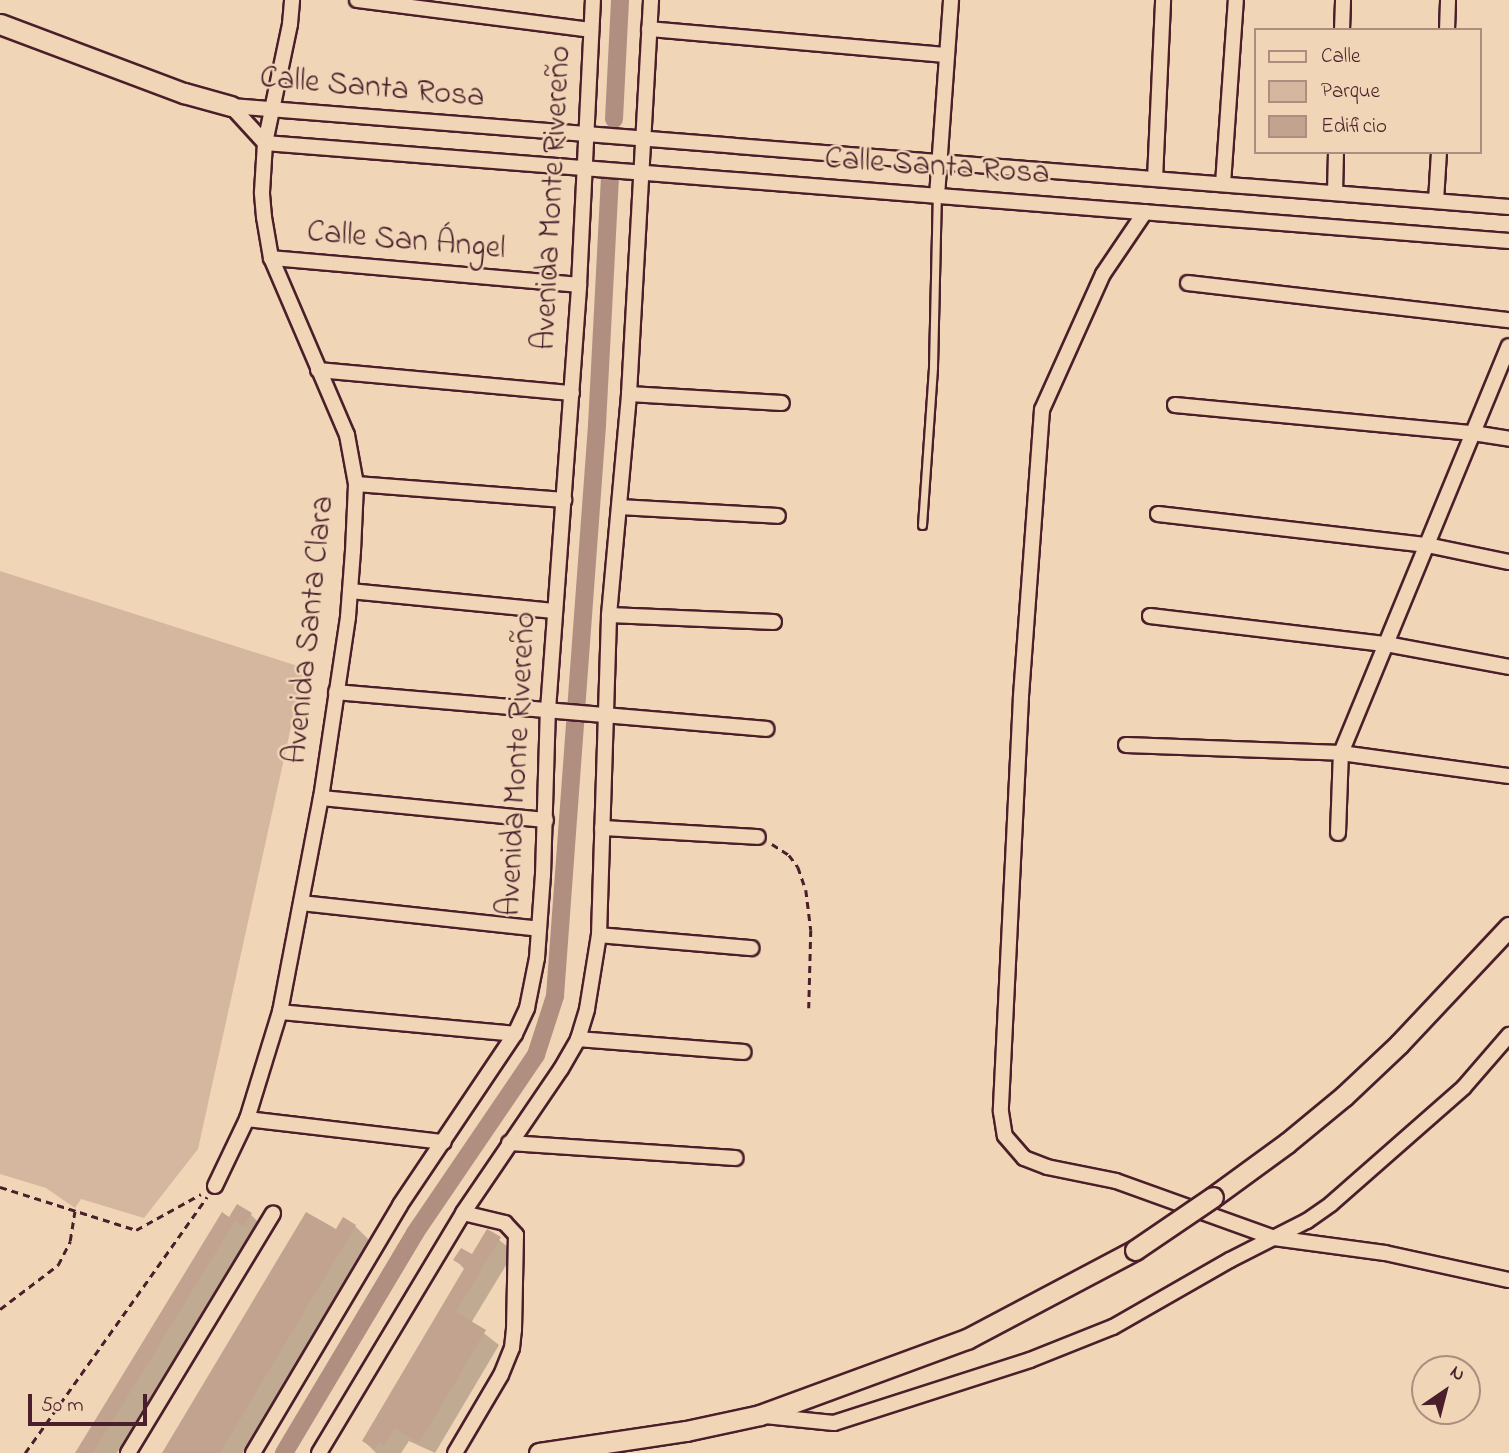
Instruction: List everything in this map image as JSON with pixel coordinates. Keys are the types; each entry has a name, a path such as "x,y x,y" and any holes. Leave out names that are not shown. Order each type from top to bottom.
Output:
{"main road":[{"path":"0,24 184,93 231,106"},
{"path":"540,1453 686,1431 760,1415 967,1339 1135,1250 1287,1143 1344,1096 1398,1044 1509,927"}],"street":[{"name":"Avenida Santa Clara","path":"215,1186 247,1119 280,1012 321,798 350,591 356,484 347,435 271,258 262,192 270,109 290,24 292,0"},
{"path":"356,0 591,30"},
{"name":"Avenida Monte Rivereño","path":"253,1453 400,1205 514,1034 527,1008 539,929 554,611 579,285 584,134 593,0"},
{"path":"319,1453 463,1213 579,1039 592,985 599,935 609,615 629,394 651,0"},
{"path":"937,196 951,0"},
{"path":"1155,179 1163,0"},
{"path":"1223,184 1236,0"},
{"path":"1342,28 1343,0"},
{"path":"1447,28 1448,0"},
{"path":"649,29 947,55"},
{"name":"Calle Santa Rosa","path":"231,106 1509,207"},
{"name":"Calle Santa Rosa","path":"231,106 265,143 1509,241"},
{"path":"1335,193 1336,154"},
{"path":"1436,201 1439,154"},
{"path":"1145,212 1103,274 1042,410 1021,697 1001,1112 1004,1136 1024,1158 1047,1167 1116,1181 1274,1238 1385,1253 1509,1280"},
{"name":"Calle San Ángel","path":"271,258 579,285"},
{"path":"1188,283 1509,320"},
{"path":"1338,832 1341,753 1509,346"},
{"path":"318,370 572,393"},
{"path":"629,394 782,403"},
{"path":"1175,405 1473,433 1509,439"},
{"path":"356,484 564,500"},
{"path":"619,507 778,516"},
{"path":"1158,514 1427,545 1509,562"},
{"path":"350,591 554,611"},
{"path":"609,615 774,622"},
{"path":"1150,616 1386,643 1509,667"},
{"path":"336,692 766,729"},
{"path":"1126,745 1341,753 1509,776"},
{"path":"321,798 546,820"},
{"path":"602,828 758,837"},
{"path":"301,903 539,929"},
{"path":"599,935 751,948"},
{"path":"280,1012 514,1034"},
{"path":"760,1415 834,1423 1030,1360 1113,1327 1307,1221 1331,1204 1464,1087 1509,1035"},
{"path":"579,1039 743,1052"},
{"path":"247,1119 444,1142"},
{"path":"509,1143 736,1158"},
{"path":"455,1453 501,1375 512,1348 514,1330 516,1235 505,1223 463,1213"},
{"path":"128,1453 273,1214"}],"lane":[{"path":"922,525 933,366 937,196"}],"path":[{"path":"758,837 789,855 799,867 806,890 811,930 809,1008"},
{"path":"0,1187 136,1230 215,1186"},
{"path":"25,1453 215,1186"},
{"path":"0,1308 58,1265 70,1241 75,1211"}],"green space":[{"path":"0,571 304,668 198,1149 144,1218 81,1199 75,1208 46,1188 0,1174"}],"building":[{"path":"237,1204 252,1213 244,1226 235,1221 93,1453 75,1453 222,1212 229,1217"},
{"path":"306,1212 336,1229 343,1217 356,1225 220,1453 162,1453"},
{"path":"487,1229 501,1237 456,1312 486,1330 419,1443 394,1428 384,1446 379,1443 375,1449 362,1441 465,1267 453,1260 461,1248 472,1254"}],"waterway":[{"path":"614,119 620,0"},
{"path":"284,1453 415,1233 536,1055 555,996 597,425 610,179"}]}
